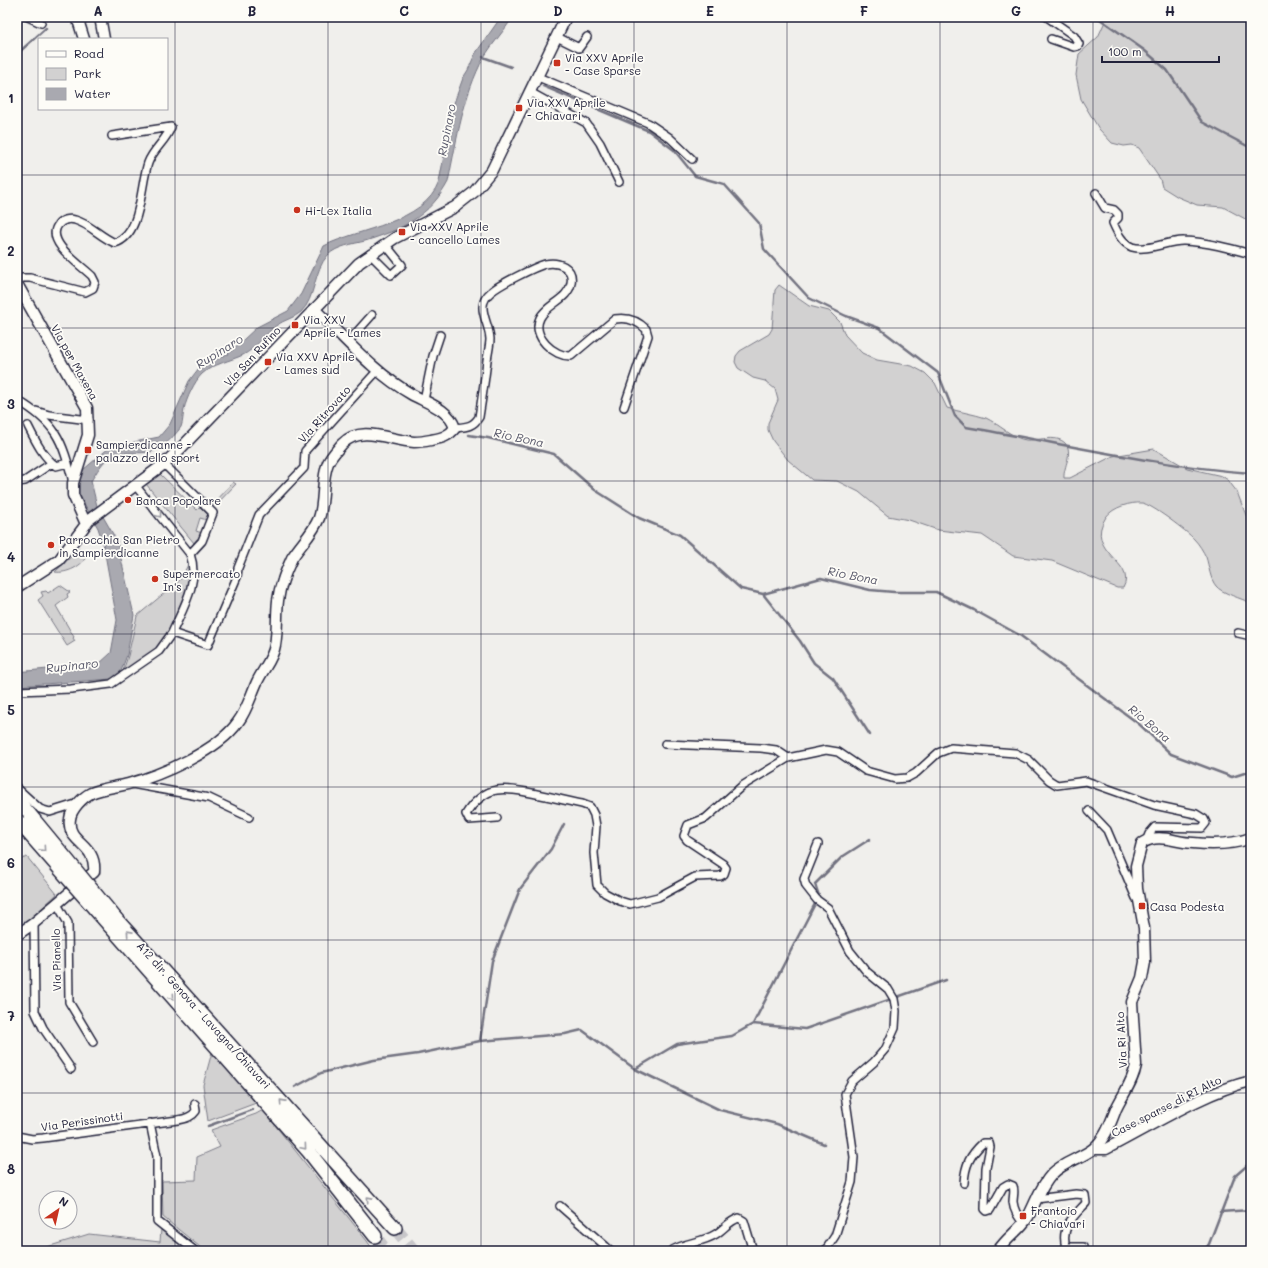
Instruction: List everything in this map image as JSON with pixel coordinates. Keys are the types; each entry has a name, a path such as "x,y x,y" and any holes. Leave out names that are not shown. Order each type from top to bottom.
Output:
{"highway":[{"name":"A12 dir. Genova - Lavagna/Chiavari","path":"17,799 113,922 395,1228"},
{"path":"17,820 113,922 309,1152 375,1236"}],"street":[{"path":"28,17 41,23"},
{"path":"77,17 84,38"},
{"path":"100,17 104,38"},
{"name":"Via San Rufino","path":"17,587 60,560 88,521 164,464 359,262 385,244 455,207 484,182 492,170 566,17"},
{"path":"1047,17 1074,36 1079,44 1078,46 1074,46 1051,39"},
{"path":"557,38 579,48 587,37"},
{"path":"538,77 648,123 670,138 692,159"},
{"path":"530,92 586,123 600,143 619,182"},
{"path":"17,283 22,278 30,278 85,292 93,288 95,282 92,276 56,242 54,237 57,226 65,220 75,220 88,226 106,239 115,243 127,237 134,225 148,162 158,146 168,136 171,127 112,136"},
{"path":"1096,193 1106,208 1114,210 1118,214 1118,218 1113,223 1119,236 1132,247 1155,247 1183,240 1226,247 1251,254"},
{"path":"370,254 392,275 402,265 385,244"},
{"path":"57,904 94,872 95,863 92,855 74,836 70,825 73,811 79,803 90,794 130,783 181,764 226,735 238,722 246,709 257,681 273,655 276,644 276,612 282,581 292,559 311,533 318,519 322,507 328,464 334,454 354,435 363,434 416,442 442,438 450,434 455,428 470,427 475,423 479,417 490,339 482,309 486,296 494,290 545,264 558,263 567,267 571,274 572,282 569,289 540,318 538,327 540,336 555,352 563,357 571,356 615,319 622,318 634,320 646,329 648,336 624,407"},
{"name":"Via per Maxena","path":"17,283 87,408 89,420 88,435 73,483 73,495 88,521"},
{"path":"314,309 378,370 400,387 448,415 455,428"},
{"path":"348,342 372,315"},
{"path":"424,400 433,356 440,334"},
{"name":"Via Ritrovato","path":"172,633 208,645 237,577 238,568 259,515 304,468 305,451 378,370"},
{"path":"17,400 32,409 50,424 59,440 68,463 73,483"},
{"path":"32,409 49,415 89,420"},
{"path":"28,426 36,443 52,463 56,466 68,463"},
{"path":"17,482 25,481 52,463"},
{"path":"164,464 213,513 202,540 190,554"},
{"path":"17,690 72,689 112,684 159,651 172,633 193,584 194,564 190,554 135,485"},
{"path":"1238,633 1251,636"},
{"path":"665,744 761,748 776,750 788,758"},
{"path":"497,818 469,820 466,814 471,806 485,795 496,790 512,790 582,804 590,808 594,815 596,826 594,853 597,885 605,893 630,904 658,897 695,877 720,876 724,874 726,868 723,864 687,840 684,836 688,825 706,818 742,786 788,758 826,750 838,752 866,771 895,779 907,778 916,773 938,753 946,749 1015,753 1029,760 1049,780 1057,785 1086,782 1154,805 1196,814 1204,819 1206,823 1202,828 1155,827 1149,834 1148,839 1157,837 1191,843 1224,844 1251,838"},
{"path":"130,783 209,798 249,816"},
{"path":"17,788 40,809 50,812 79,803"},
{"path":"1089,811 1107,830 1140,905"},
{"name":"Via Ri Alto","path":"998,1251 1003,1243 1023,1223 1041,1188 1059,1167 1093,1149 1107,1132 1116,1109 1134,1075 1136,1065 1132,1002 1142,978 1145,962 1144,928 1137,889 1136,866 1142,843 1148,839"},
{"path":"818,844 804,879 806,886 817,900 828,908 850,951 867,972 888,989 894,999 896,1011 895,1028 886,1048 874,1062 852,1081 845,1094 854,1156 852,1182 836,1236 825,1251"},
{"name":"Via Pianello","path":"17,935 57,904 68,923 69,1002 93,1042"},
{"name":"Via Pianello","path":"34,923 35,1011 43,1028 71,1069"},
{"name":"Case sparse di RI Alto","path":"1093,1149 1106,1149 1196,1102 1239,1084 1251,1081"},
{"name":"Via Perissinotti","path":"17,1136 32,1139 43,1138 186,1118 196,1111 195,1104"},
{"path":"150,1123 156,1156 157,1221 195,1251"},
{"path":"964,1183 965,1172 971,1155 983,1143 989,1143 990,1147 986,1168 985,1209 987,1211 990,1210 1003,1186 1008,1184 1013,1186 1013,1202 1016,1212 1023,1223"},
{"path":"1036,1199 1076,1194 1085,1195 1086,1203 1071,1218 1064,1235 1066,1248 1083,1247"},
{"path":"560,1206 611,1251"},
{"path":"671,1251 681,1245 706,1239 716,1234 732,1220 739,1218 744,1221 753,1251"}],"green space":[{"path":"1107,17 1251,17 1251,222 1223,207 1197,205 1178,197 1162,187 1160,179 1139,148 1132,145 1124,146 1112,143 1099,129 1081,99 1076,75 1079,54 1098,37"},
{"path":"779,285 809,306 829,311 840,322 845,335 862,353 877,360 912,366 925,373 935,383 947,408 986,418 1021,439 1030,440 1052,438 1061,440 1068,447 1064,478 1070,478 1113,456 1154,449 1187,468 1222,476 1228,480 1237,492 1251,528 1251,603 1219,589 1212,580 1206,557 1196,541 1169,519 1153,508 1142,503 1128,504 1113,510 1106,517 1101,529 1101,539 1105,548 1118,563 1126,579 1123,588 1117,588 1052,561 1013,556 982,535 938,530 909,520 888,516 859,492 837,481 812,480 788,460 773,441 768,430 768,423 778,400 775,389 765,381 753,378 738,368 735,362 736,356 740,351 769,334 772,329 775,290"},
{"path":"160,474 197,510 200,507 209,516 207,520 200,518 196,531 202,533 194,543 146,484"},
{"path":"233,482 236,484 215,506 212,504"},
{"path":"79,549 84,550 87,554 82,562 74,568 64,572 55,572"},
{"path":"189,563 191,582 165,638 159,647 123,671 137,616 180,580"},
{"path":"60,585 70,592 67,594 68,597 56,606 74,637 73,638 75,641 67,646 38,600 43,596 41,592 46,591 48,593"},
{"path":"27,857 57,894 31,918 17,928 17,861"},
{"path":"212,1052 256,1103 208,1121 203,1085"},
{"path":"263,1110 374,1251 205,1251 163,1217 162,1181 196,1180 197,1157 220,1147 211,1130 256,1114"},
{"path":"161,1229 189,1251 34,1251 89,1234 160,1242"}],"water":[{"path":"501,17 513,17 484,57 477,72 466,102 448,182 441,194 423,213 391,232 336,249 328,255 323,261 306,306 301,312 277,325 248,352 211,368 199,377 187,400 181,427 169,441 152,452 125,453 108,458 91,481 97,506 117,541 134,615 127,655 121,671 111,679 17,686 17,672 99,664 111,653 117,620 103,543 98,528 76,489 83,470 110,447 159,437 170,424 189,381 199,368 211,360 228,354 257,327 288,311 301,294 324,246 405,216 420,207 431,196 439,182 454,103 463,78 475,54"}],"waterway":[{"path":"1097,17 1144,50 1167,70 1202,122 1251,148"},
{"path":"17,54 46,28"},
{"path":"483,57 511,67"},
{"path":"543,86 649,131 674,150 695,176 724,184 759,223 764,249 809,298 846,316 879,328 938,373 955,416 966,427 1144,460 1215,470 1251,473"},
{"name":"Rio Bona","path":"469,435 488,438 554,454 595,490 639,518 680,535 741,589 763,594 821,578 870,590 894,592 936,592 974,610 1021,636 1139,724 1171,754 1232,777 1251,771"},
{"path":"763,594 800,641 814,663 833,678 870,735"},
{"path":"480,1041 492,961 520,889 551,849 564,824"},
{"path":"295,1087 321,1073 374,1060 418,1054 480,1041 565,1034 582,1030 635,1069 677,1044 732,1036 753,1024 819,896 815,884 842,857 870,839"},
{"path":"753,1024 805,1029 946,980"},
{"path":"635,1069 720,1110 777,1124 824,1144"},
{"path":"208,1126 252,1110"},
{"path":"1204,1251 1209,1244 1235,1176 1251,1162"},
{"path":"1220,1212 1251,1210"}],"tunnel":[{"path":"395,1228 414,1251"},
{"path":"375,1236 386,1251"}],"place":[{"name":"Via XXV Aprile - Case Sparse","path":"557,63"},
{"name":"Via XXV Aprile - Chiavari","path":"519,108"},
{"name":"Hi-Lex Italia","path":"297,210"},
{"name":"Via XXV Aprile - cancello Lames","path":"402,232"},
{"name":"Via XXV Aprile - Lames","path":"295,325"},
{"name":"Via XXV Aprile - Lames sud","path":"268,362"},
{"name":"Sampierdicanne - palazzo dello sport","path":"88,450"},
{"name":"Banca Popolare","path":"128,500"},
{"name":"Parrocchia San Pietro in Sampierdicanne","path":"51,545"},
{"name":"Supermercato In's","path":"155,579"},
{"name":"Casa Podesta","path":"1142,906"},
{"name":"Frantoio - Chiavari","path":"1023,1216"}],"water label":[{"name":"Rupinaro","path":"446,130"},
{"name":"Rupinaro","path":"219,351"},
{"name":"Rupinaro","path":"72,665"}]}
